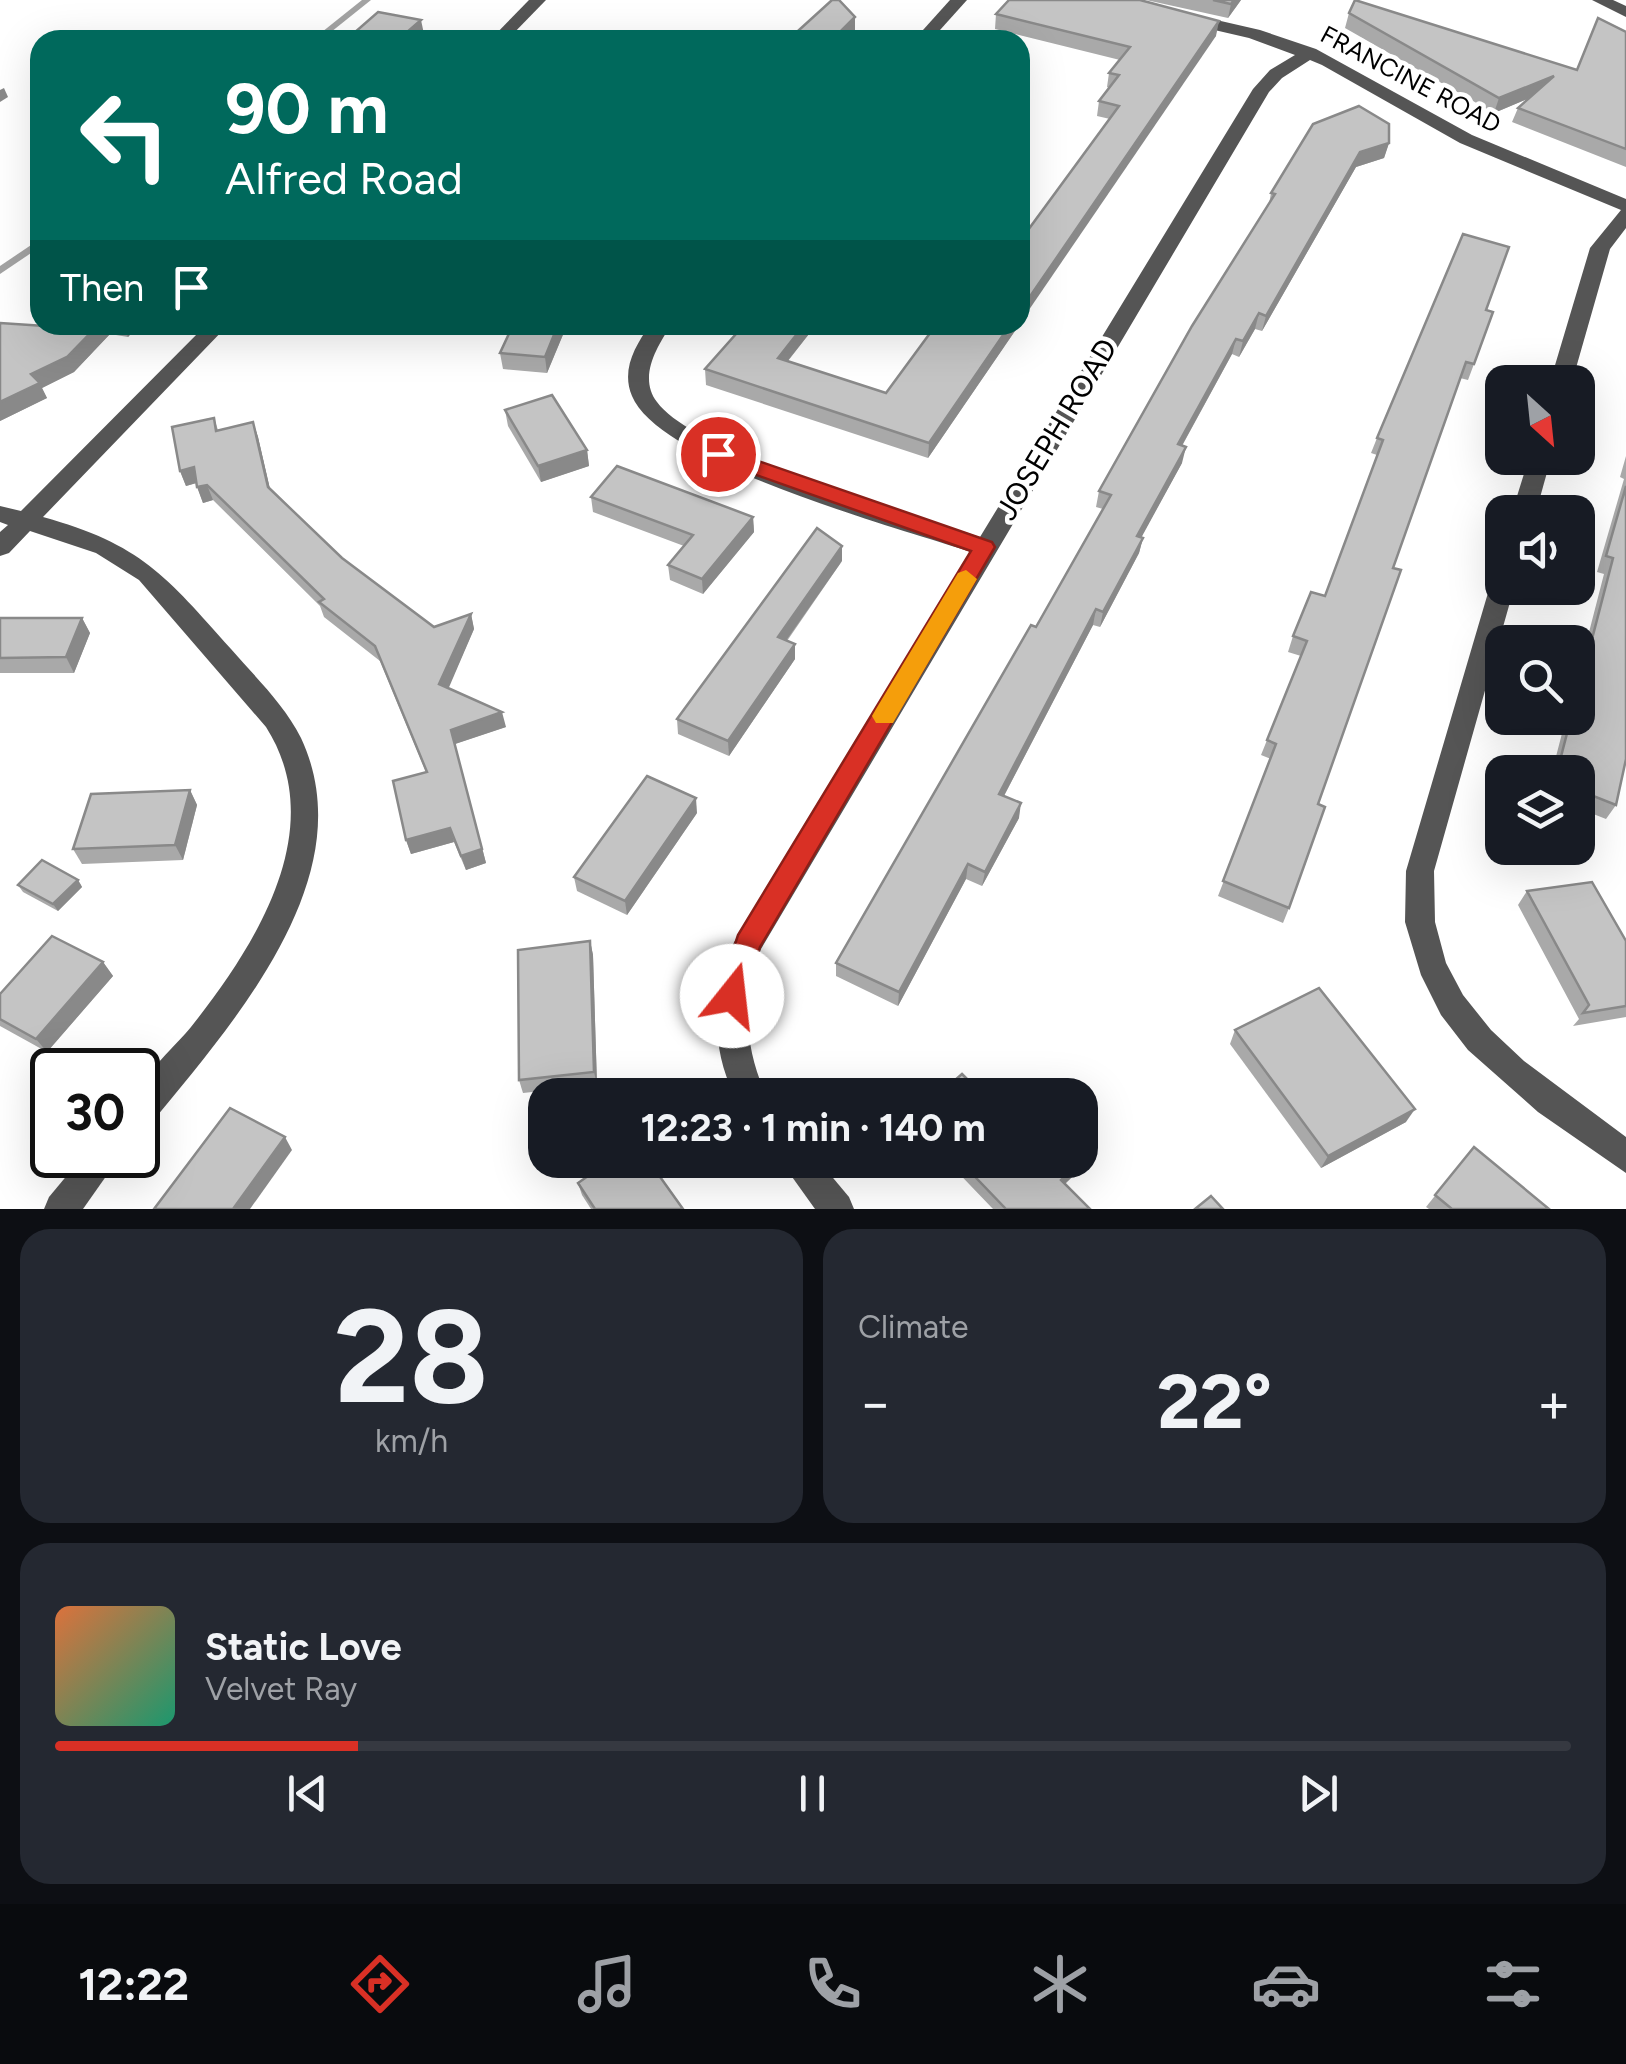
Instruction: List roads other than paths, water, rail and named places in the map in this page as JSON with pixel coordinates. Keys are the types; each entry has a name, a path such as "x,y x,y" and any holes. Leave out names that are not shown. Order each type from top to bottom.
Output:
{"street":[{"path":"508,30 538,0"},
{"path":"931,30 959,0"},
{"path":"1600,0 1626,12"},
{"name":"FRANCINE ROAD","path":"1162,12 1254,34 1310,53 1466,139 1626,206"},
{"name":"JOSEPH ROAD","path":"743,1078 734,1056 730,1026 738,968 748,944 1262,89 1276,74 1310,53"},
{"path":"1566,365 1600,248 1626,215"},
{"path":"0,547 12,518 207,335"},
{"path":"655,335 638,362 637,378 649,408 675,433 718,454 984,547"},
{"path":"12,518 117,553 147,574 264,704 288,741 304,788 306,834 268,938 221,1012 160,1088"},
{"path":"1497,605 1420,871 1417,901 1426,958 1437,985 1478,1040 1626,1158"},
{"path":"61,1209 86,1178"},
{"path":"812,1178 837,1209"}],"waterway":[{"path":"329,30 367,0"},
{"path":"0,271 30,249"}]}
